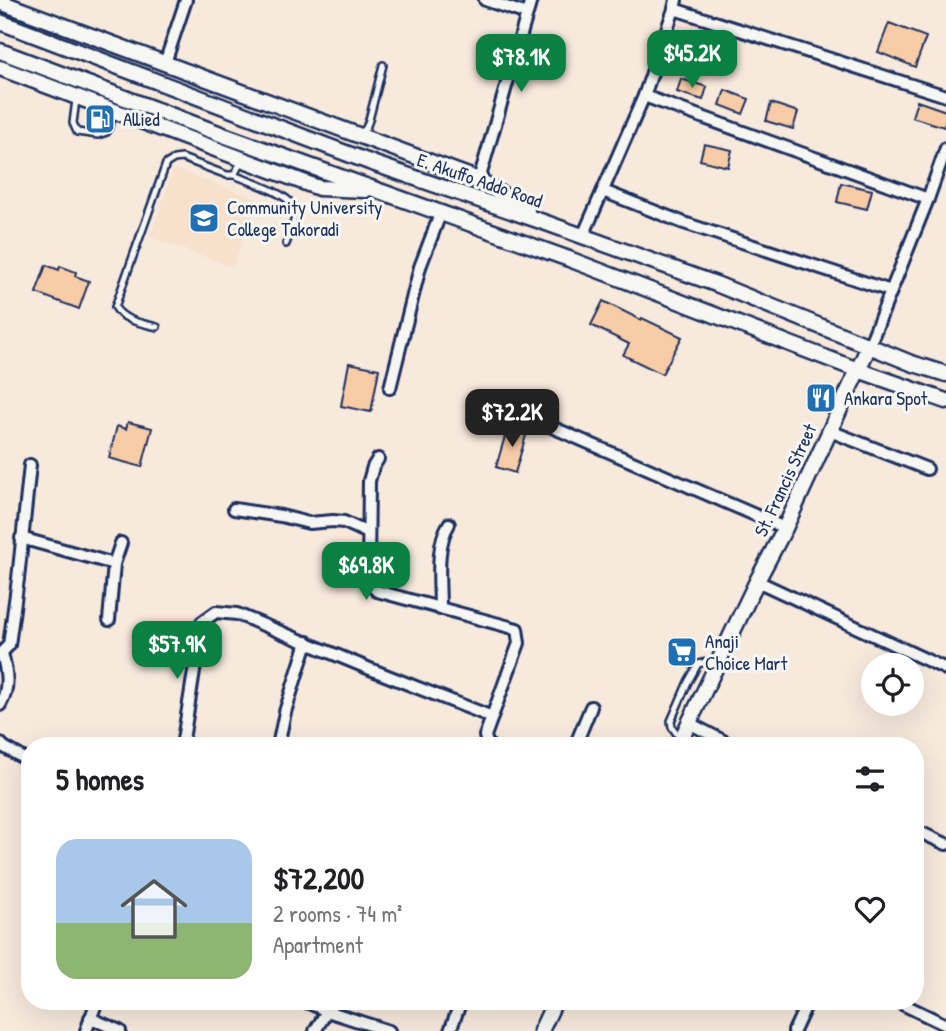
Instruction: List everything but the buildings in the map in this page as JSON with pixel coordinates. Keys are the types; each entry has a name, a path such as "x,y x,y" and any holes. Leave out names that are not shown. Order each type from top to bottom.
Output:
{"main road":[{"path":"0,2 480,180 549,224"},
{"name":"E. Akuffo Addo Road","path":"0,22 372,163 716,284 911,363 946,374"},
{"path":"0,51 946,401"},
{"path":"0,68 320,188 381,191"},
{"name":"St. Francis Street","path":"682,737 785,528 869,346"},
{"path":"541,1031 551,1010"}],"street":[{"path":"166,63 186,0"},
{"path":"485,0 527,14"},
{"path":"480,180 531,0"},
{"path":"583,236 644,96 675,5 946,96"},
{"path":"644,96 928,199"},
{"name":"St. Francis Street","path":"869,346 946,148"},
{"path":"603,191 684,223 891,291"},
{"path":"390,388 420,267 441,212"},
{"path":"524,415 785,528"},
{"path":"830,431 927,469"},
{"path":"378,458 369,481 368,572 371,585 377,591 517,629 519,643 485,737"},
{"path":"0,705 8,686 7,669 1,654 9,645 30,465"},
{"path":"234,509 309,523 344,522 368,533"},
{"path":"440,609 441,544 449,524"},
{"path":"21,538 114,564"},
{"path":"109,620 114,564 121,542"},
{"path":"757,581 946,669"},
{"path":"183,737 202,622 216,612 237,614 492,717"},
{"path":"280,737 307,642"},
{"path":"579,737 591,708"},
{"path":"689,723 716,737"},
{"path":"0,743 21,756"},
{"path":"924,834 946,844"},
{"path":"86,1031 93,1010"},
{"path":"450,1031 458,1010"},
{"path":"794,1031 804,1010"},
{"path":"915,1010 946,1025"},
{"path":"315,1031 327,1011 389,1031"},
{"path":"90,1018 120,1031"}],"lane":[{"path":"359,135 369,120 383,65"},
{"path":"76,97 73,123 77,132 98,135 107,132 115,111"},
{"path":"157,327 127,319 114,307 166,164 174,159 182,159 227,175 234,174 286,197 293,207 294,220 286,244"},
{"path":"234,174 242,159"},
{"path":"677,737 671,721 688,682 698,664 717,664"}],"shaded area":[{"name":"Community University College Takoradi","path":"174,169 257,199 233,267 150,237"}],"place":[{"name":"Allied","path":"100,119"},
{"name":"Community University College Takoradi","path":"204,218"},
{"name":"Ankara Spot","path":"821,398"},
{"name":"Anaji Choice Mart","path":"682,652"}]}
